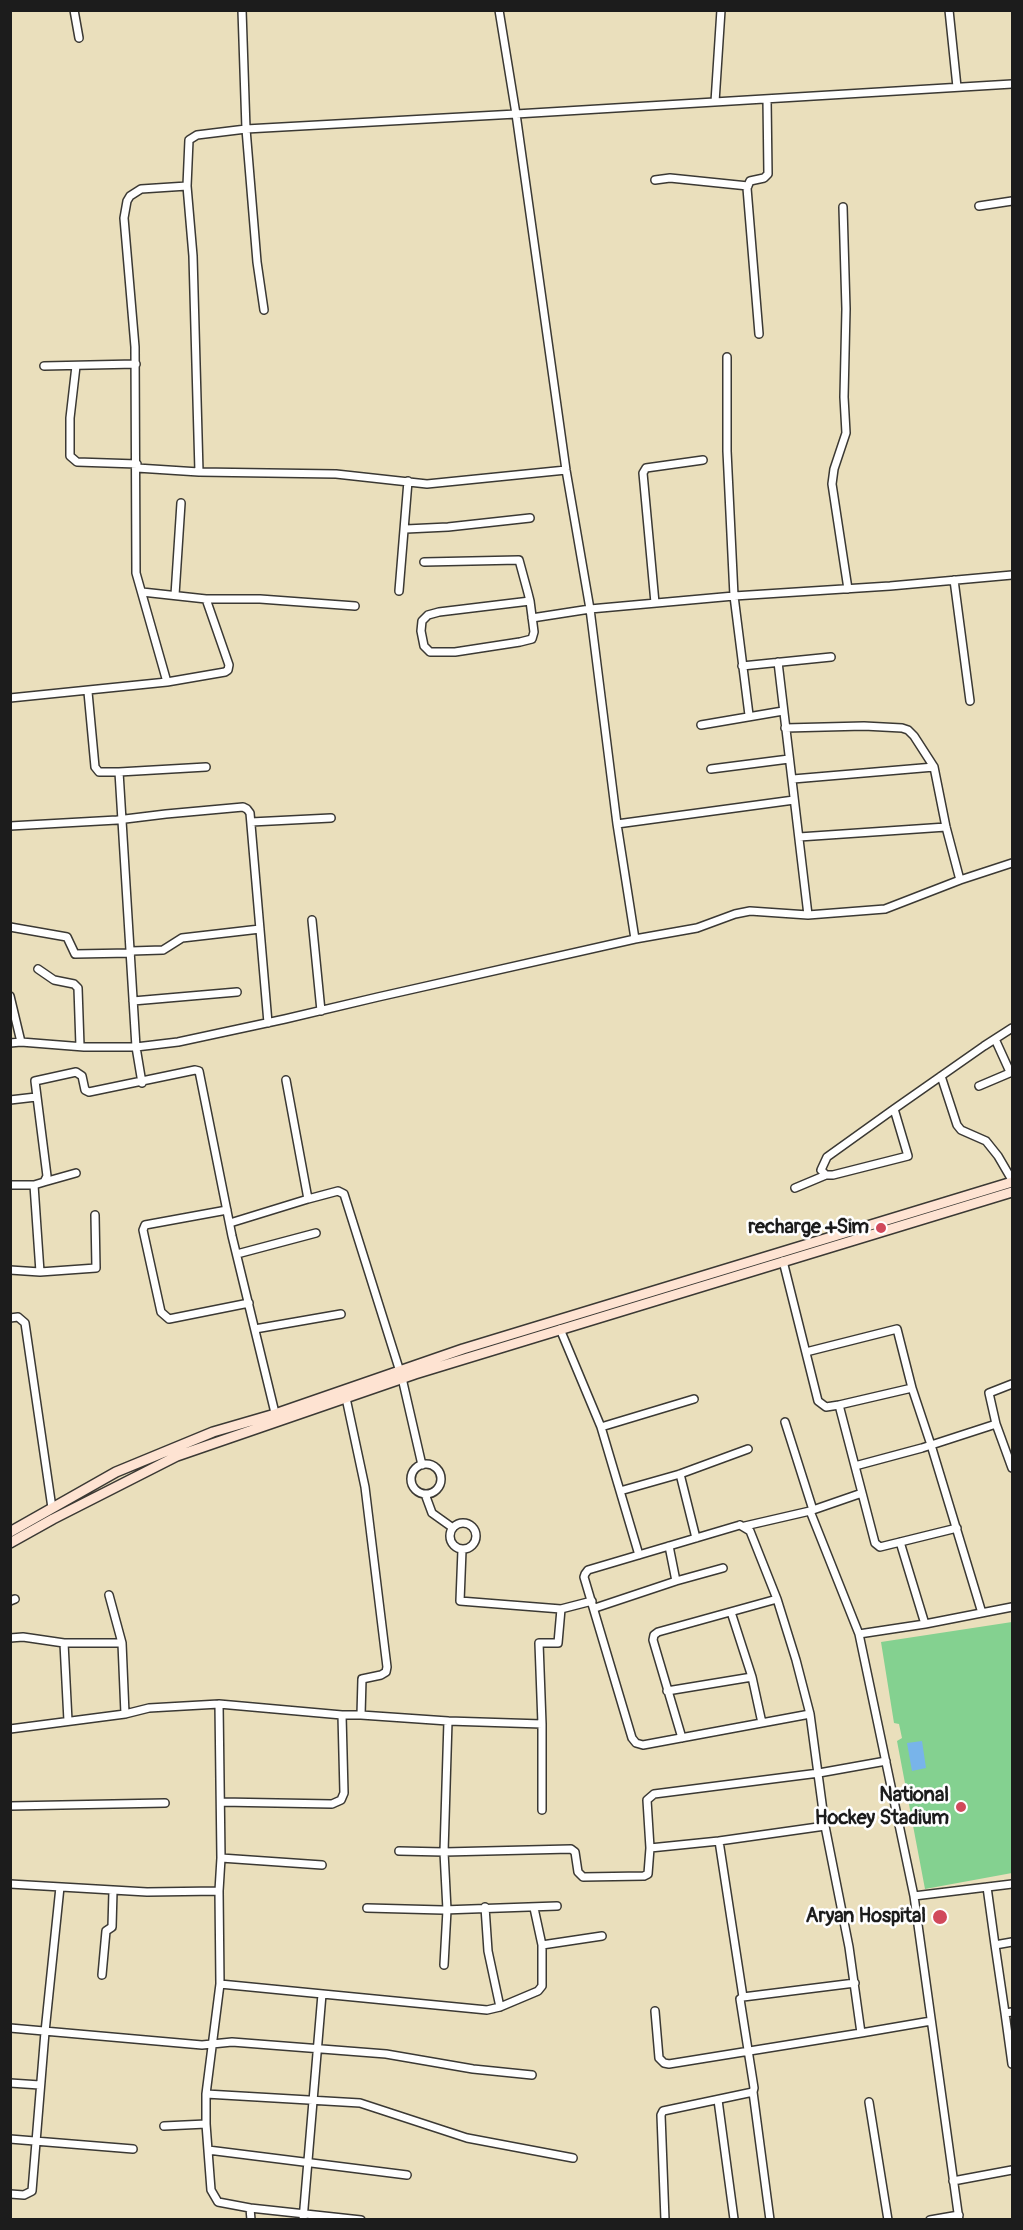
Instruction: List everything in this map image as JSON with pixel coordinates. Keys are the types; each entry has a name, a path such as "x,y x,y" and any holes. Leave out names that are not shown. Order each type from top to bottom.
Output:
{"street":[{"path":"74,10 79,38"},
{"path":"242,10 246,129 257,262 264,310"},
{"path":"499,10 516,114 566,470 590,609 634,939"},
{"path":"715,102 721,10"},
{"path":"949,10 957,87"},
{"path":"199,472 193,256 187,186 188,143 197,135 246,129 1012,84"},
{"path":"759,334 748,186 750,181 764,178 768,174 767,99"},
{"path":"655,180 670,178 748,186"},
{"path":"167,681 135,563 136,364 124,218 125,207 130,196 141,189 187,186"},
{"path":"979,206 1012,201"},
{"path":"843,207 846,433 834,469 832,484 848,589"},
{"path":"727,357 727,451 734,596 748,715"},
{"path":"44,366 136,364"},
{"path":"76,366 70,418 70,456 77,462 199,472 336,474 433,484 566,470"},
{"path":"655,603 643,472 646,468 703,460"},
{"path":"399,591 406,529 408,481"},
{"path":"175,596 181,504"},
{"path":"406,529 530,518"},
{"path":"424,562 516,559 521,562 530,601 533,636 520,642 434,653 427,651 422,639 421,625 428,615 530,601"},
{"path":"532,618 590,609 655,603 1012,575"},
{"path":"954,580 970,701"},
{"path":"141,592 206,599 260,599 355,606"},
{"path":"10,698 88,692 225,672 229,665 206,599"},
{"path":"742,666 831,657"},
{"path":"778,662 808,915"},
{"path":"88,692 95,767 99,772 206,767"},
{"path":"701,724 783,711"},
{"path":"785,728 864,726 902,728 914,736 934,767 960,880"},
{"path":"711,769 789,759"},
{"path":"793,779 934,767"},
{"path":"119,772 136,1047 142,1083"},
{"path":"617,824 794,800"},
{"path":"10,826 122,820 243,807 250,813 268,1023"},
{"path":"251,822 331,818"},
{"path":"799,837 946,827"},
{"path":"10,1043 136,1047 178,1042 634,939 697,928 750,911 808,915 885,909 1012,863"},
{"path":"312,920 321,1011"},
{"path":"10,927 67,937 75,954 163,950 182,938 260,929"},
{"path":"38,969 54,980 74,984 78,988 80,1047"},
{"path":"134,1001 237,992"},
{"path":"10,996 21,1042"},
{"path":"826,1174 821,1170 827,1157 1012,1028"},
{"path":"980,1086 1011,1072 995,1039"},
{"path":"44,1182 47,1176 35,1081 76,1072 82,1076 85,1090 89,1092 199,1071 227,1210 276,1418"},
{"path":"10,1544 53,1519 177,1456 276,1418 655,1289 1012,1181 998,1156 986,1141 961,1130 957,1125 941,1076"},
{"path":"286,1080 308,1199"},
{"path":"10,1101 36,1097"},
{"path":"795,1188 826,1174 834,1175 908,1156 894,1109"},
{"path":"10,1185 34,1185 76,1173"},
{"path":"34,1185 40,1272"},
{"path":"230,1223 338,1191 344,1194 401,1374 422,1465"},
{"path":"10,1532 116,1472 213,1432 276,1418 346,1398 401,1374 561,1329 1012,1192"},
{"path":"227,1210 145,1225 143,1230 161,1312 169,1319 249,1304"},
{"path":"10,1270 40,1272 96,1268 95,1215"},
{"path":"237,1254 316,1233"},
{"path":"783,1261 818,1401 826,1407 912,1388"},
{"path":"255,1329 341,1314"},
{"path":"10,1317 18,1317 25,1323 52,1508"},
{"path":"561,1329 601,1427 639,1555"},
{"path":"806,1352 897,1329 912,1388 982,1612"},
{"path":"1012,1384 989,1393 996,1424 1012,1465"},
{"path":"346,1398 365,1487 387,1666 386,1672 381,1676 362,1679 360,1684 361,1715"},
{"path":"601,1427 694,1399"},
{"path":"839,1405 875,1543 880,1547 957,1528"},
{"path":"785,1422 811,1510 859,1634 914,1896 959,2217 930,2220"},
{"path":"855,1466 996,1424"},
{"path":"620,1491 680,1474 748,1449"},
{"path":"425,1494 434,1491 440,1483 440,1478 439,1473 432,1466 422,1465 414,1469 411,1478 413,1487 425,1494 432,1513 453,1528"},
{"path":"680,1474 696,1538"},
{"path":"810,1714 643,1745 634,1741 584,1578 588,1570 740,1525 745,1526 811,1510 862,1493"},
{"path":"465,1523 475,1530 475,1543 468,1549 462,1550 456,1547 450,1540 453,1528 465,1523"},
{"path":"745,1526 750,1531 777,1599 810,1714 825,1826 855,1983 861,2033"},
{"path":"900,1542 925,1624"},
{"path":"669,1546 676,1581"},
{"path":"462,1550 460,1601 561,1609 593,1604 723,1568"},
{"path":"109,1595 122,1643 125,1714"},
{"path":"682,1738 653,1640 654,1635 777,1599"},
{"path":"859,1634 1012,1607"},
{"path":"543,1810 539,1643 558,1642 561,1609"},
{"path":"731,1612 752,1677 762,1723"},
{"path":"10,1638 23,1637 64,1643 122,1643"},
{"path":"64,1643 68,1721"},
{"path":"667,1691 752,1677"},
{"path":"10,1729 125,1714 148,1708 219,1704 342,1715 542,1724"},
{"path":"219,1704 220,1984 206,2094 211,2190 218,2202 303,2217 361,2220"},
{"path":"221,1802 332,1804 341,1800 344,1793 342,1715"},
{"path":"444,1965 447,1910 444,1852 448,1721"},
{"path":"399,1851 571,1849 575,1852 578,1872 583,1877 644,1876 650,1870 647,1800 651,1796 819,1773 886,1761"},
{"path":"10,1806 165,1803"},
{"path":"650,1848 825,1826"},
{"path":"719,1841 743,1997"},
{"path":"221,1858 322,1865"},
{"path":"10,1884 113,1891 219,1891"},
{"path":"914,1896 1012,1884"},
{"path":"10,2194 24,2195 32,2191 60,1887"},
{"path":"987,1887 995,1945 1009,2012 1012,2064"},
{"path":"102,1975 106,1931 112,1927 113,1891"},
{"path":"367,1908 447,1910 557,1906"},
{"path":"485,1908 488,1950 500,2007"},
{"path":"220,1984 486,2010 500,2007 538,1991 542,1986 542,1945 534,1908"},
{"path":"542,1945 602,1936"},
{"path":"995,1945 1012,1942"},
{"path":"770,2220 754,2088 739,2002 743,1997 855,1983"},
{"path":"303,2217 322,1994"},
{"path":"655,2011 660,2058 664,2063 669,2064 931,2021"},
{"path":"10,2028 214,2044 232,2042 386,2054 473,2069 532,2075"},
{"path":"10,2083 40,2085"},
{"path":"665,2220 661,2115 667,2109 753,2092"},
{"path":"206,2094 360,2103 467,2138 573,2158"},
{"path":"718,2100 734,2219"},
{"path":"869,2102 888,2220"},
{"path":"164,2126 206,2124"},
{"path":"10,2139 133,2149"},
{"path":"208,2150 407,2175"},
{"path":"953,2181 1012,2170"},
{"path":"250,2208 250,2220"}],"green space":[{"name":"National Hockey Stadium","path":"1012,1622 1012,1873 925,1889 897,1741 902,1738 899,1724 894,1723 881,1642"}],"water":[{"path":"922,1741 926,1768 912,1771 907,1743"}],"place":[{"name":"recharge +Sim","path":"881,1228"},
{"name":"National Hockey Stadium","path":"961,1807"},
{"name":"Aryan Hospital","path":"940,1917"}]}
